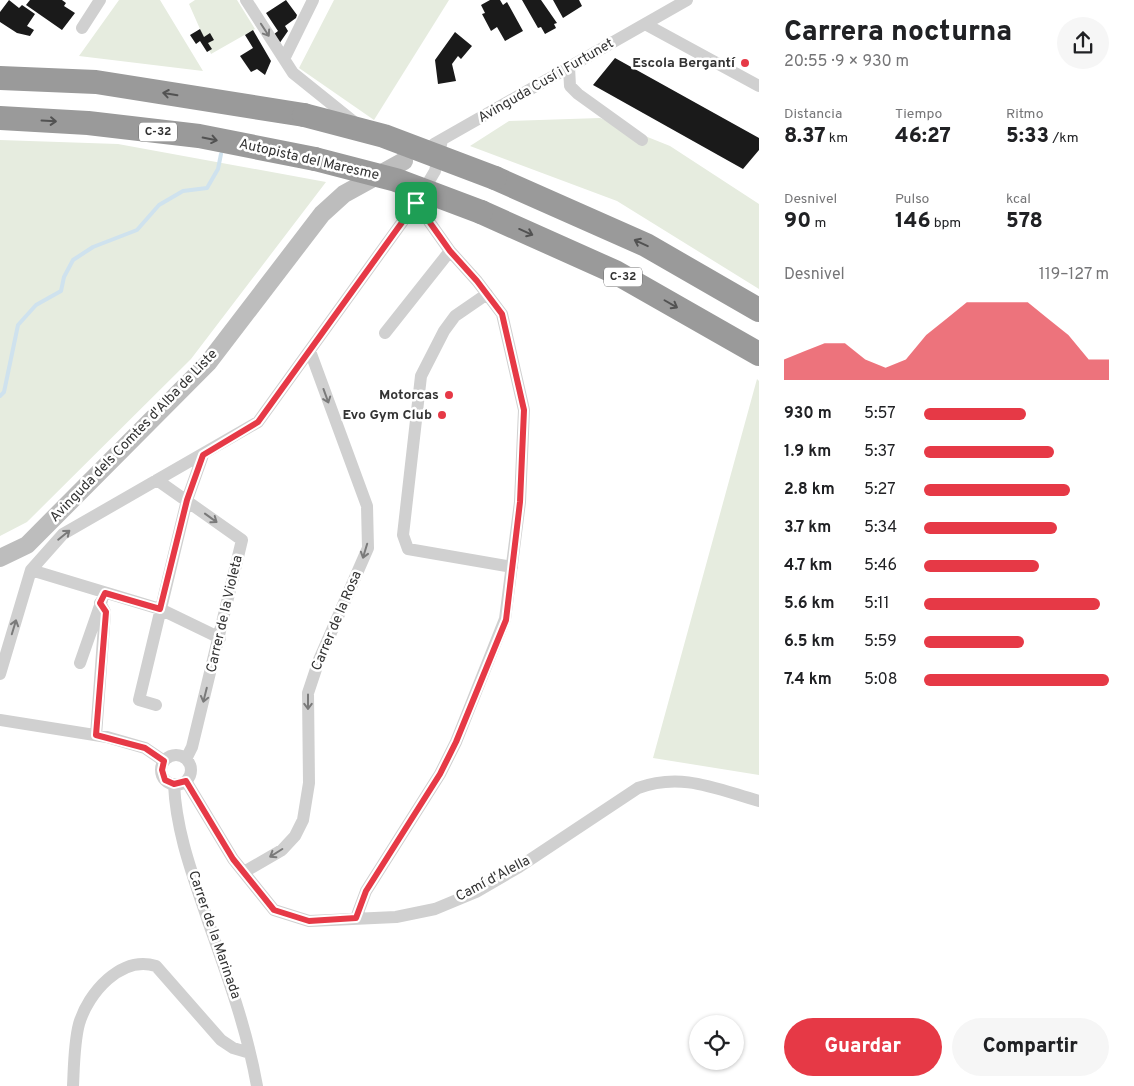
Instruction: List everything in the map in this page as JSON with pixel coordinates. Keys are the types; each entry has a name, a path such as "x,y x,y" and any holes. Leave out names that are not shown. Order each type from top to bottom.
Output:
{"highway":[{"path":"0,78 96,82 304,115 384,136 495,178 646,245 759,310"},
{"name":"Autopista del Maresme","path":"0,118 88,123 199,136 315,160 396,180 481,212 615,272 759,354"}],"street":[{"path":"82,28 100,0"},
{"path":"246,0 294,73 404,161"},
{"path":"284,59 313,0"},
{"name":"Avinguda Cusí i Furtunet","path":"404,161 687,0"},
{"path":"645,24 759,86"},
{"path":"569,67 570,86 578,94 642,140"},
{"path":"0,674 31,570 63,534 258,422 416,203 435,171 442,140"},
{"name":"Avinguda dels Comtes d'Alba de Liste","path":"1,557 27,545 208,363 322,214 344,194 404,161"},
{"path":"356,918 366,891 440,774 456,742 506,620 520,502 524,410 502,314 450,251 416,203"},
{"path":"385,333 450,251"},
{"path":"490,298 455,316 444,331 421,376 403,535 408,549 512,567"},
{"name":"Carrer de la Rosa","path":"244,872 282,850 295,836 303,820 309,783 308,692 319,660 368,548 367,506 310,350"},
{"path":"156,705 139,700 187,500 203,455"},
{"name":"Carrer de la Violeta","path":"156,480 242,540 220,638 192,747 186,759"},
{"path":"31,570 103,598 160,609 220,638"},
{"path":"80,663 103,598"},
{"path":"96,735 106,612 103,598"},
{"path":"86,646 103,654"},
{"path":"0,720 96,735 145,748 164,761"},
{"path":"175,755 186,759 191,768 180,783 165,780 162,766 164,761 175,755"},
{"name":"Camí d'Alella","path":"180,783 244,872 274,910 309,921 396,917 427,910 476,892 519,867 638,788 658,781 677,780 759,801"},
{"name":"Carrer de la Marinada","path":"180,783 176,812 184,848 238,1006 257,1086"},
{"path":"73,1086 79,1024 90,1000 102,984 119,972 136,964 147,963 156,966 221,1040 233,1048 250,1053"}],"shaded area":[{"path":"119,0 160,0 203,71 79,56"},
{"path":"195,0 237,0 255,29 211,54 189,4"},
{"path":"334,0 449,0 374,120 299,68"},
{"path":"600,118 670,146 759,204 759,289 617,201 470,146 509,121"},
{"path":"0,140 118,144 326,182 191,359 27,522 0,536"},
{"path":"757,379 759,381 759,775 653,758"}],"building":[{"path":"9,0 19,8 22,5 35,14 27,26 34,30 30,36 17,33 0,22 0,12"},
{"path":"30,0 62,0 66,3 64,6 75,13 62,30 26,5"},
{"path":"286,0 297,15 296,18 285,26 288,31 279,44 273,35 278,31 266,13"},
{"path":"490,0 500,0 503,5 507,2 523,31 505,41 497,27 491,31 482,14 485,13 481,5"},
{"path":"522,0 541,0 557,23 554,24 556,28 545,34 541,27 538,28"},
{"path":"553,0 579,0 582,6 563,18"},
{"path":"200,29 204,37 210,33 214,40 208,43 212,49 207,52 200,41 196,44 190,35"},
{"path":"253,30 271,61 265,75 257,69 251,72 240,56 253,48 245,35"},
{"path":"455,32 472,46 461,59 458,56 452,64 456,81 438,84 435,60"},
{"path":"615,58 759,138 759,150 743,169 593,85"}],"waterway":[{"path":"0,396 4,392 18,325 36,305 61,291 64,277 73,260 93,247 137,230 159,205 183,191 207,188 218,169 221,154"}],"place":[{"name":"Escola Bergantí","path":"745,63"},
{"name":"Motorcas","path":"449,395"},
{"name":"Evo Gym Club","path":"442,415"}],"route":[{"path":"416,203 450,251 477,281 502,314 524,410 520,502 506,620 456,742 440,774 366,891 356,918 309,921 274,910 233,859 186,781 174,784 165,780 162,770 164,761 145,748 96,735 106,612 100,603 105,593 160,609 187,500 203,455 258,422 416,203"}]}
